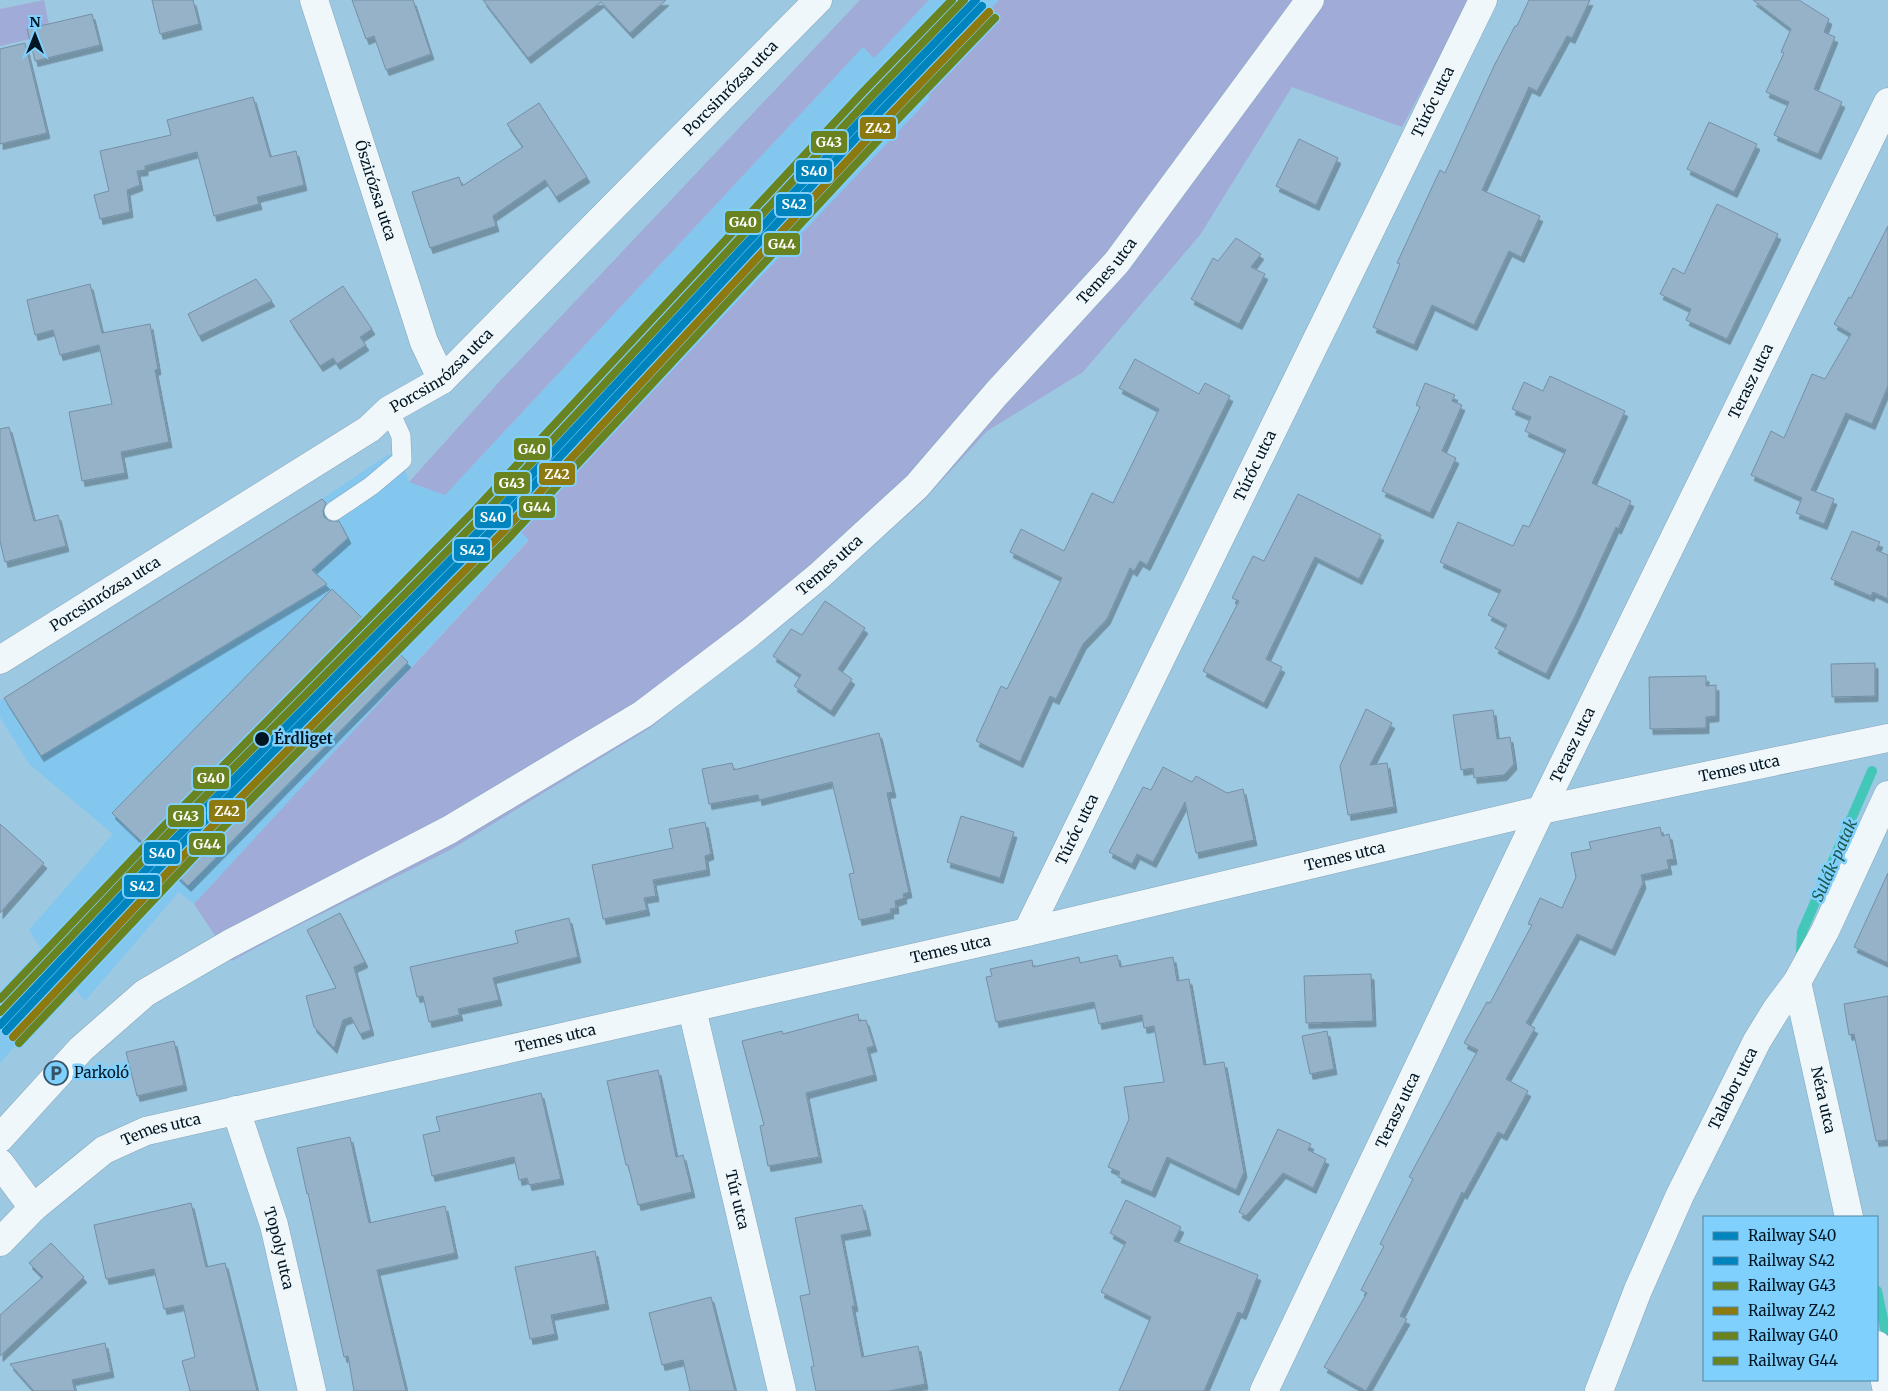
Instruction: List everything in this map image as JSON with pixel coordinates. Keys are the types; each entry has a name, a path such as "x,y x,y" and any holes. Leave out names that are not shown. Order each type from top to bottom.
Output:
{"street":[{"name":"Őszirózsa utca","path":"314,0 424,342 442,380"},
{"name":"Porcsinrózsa utca","path":"0,660 369,429 388,410 442,380 818,0"},
{"name":"Temes utca","path":"0,1138 81,1049 145,993 229,944 449,830 643,714 750,633 820,575 917,486 996,394 1117,262 1310,0"},
{"name":"Túróc utca","path":"1027,932 1483,0"},
{"name":"Terasz utca","path":"1264,1391 1541,810 1888,102"},
{"name":"Temes utca","path":"0,1242 33,1208 104,1150 146,1131 1027,932 1541,810 1888,738"},
{"name":"Talabor utca","path":"1600,1391 1638,1290 1680,1195 1757,1041 1776,1010 1797,982 1825,931 1888,795"},
{"name":"Néra utca","path":"1797,982 1849,1216"},
{"name":"Túr utca","path":"692,1009 782,1391"},
{"name":"Topoly utca","path":"236,1110 274,1225 312,1391"},
{"path":"0,1163 33,1208"},
{"path":"1878,1350 1887,1391"}],"lane":[{"path":"334,511 371,486 402,460 401,436 388,410"}],"shaded area":[{"path":"44,0 51,34 0,46 0,9"},
{"path":"860,0 929,0 874,58 863,47 445,495 409,482 499,382"},
{"path":"929,0 999,0 921,83 931,98 521,531 529,539 194,904 179,892 85,1001 71,984 0,1063 0,992 41,949 29,930 113,834 30,765 0,717 0,701 322,499 389,454 402,460 409,482 445,495 863,47 874,57"},
{"path":"999,0 1470,0 1402,127 1292,87 1200,235 1083,372 987,431 921,503 826,587 650,728 450,850 281,934 232,961 194,904 529,540 520,531 930,98 921,83"}],"building":[{"path":"152,0 193,0 199,24 160,34"},
{"path":"352,0 413,0 431,54 386,70 374,36 366,39"},
{"path":"483,0 666,0 630,33 601,2 528,58"},
{"path":"1529,0 1590,0 1572,38 1567,36 1537,91 1529,87 1482,190 1540,216 1521,257 1509,251 1474,325 1432,305 1414,345 1373,327 1400,264 1397,263 1440,170 1445,173 1494,66 1515,26 1517,26"},
{"path":"1753,0 1799,0 1829,19 1824,32 1835,37 1814,89 1842,102 1818,154 1774,135 1789,102 1766,92 1784,53 1781,52 1791,29"},
{"path":"92,14 100,45 35,61 27,29"},
{"path":"25,43 47,133 0,144 0,49"},
{"path":"253,97 270,157 296,151 304,185 257,197 259,204 214,216 197,152 145,166 145,170 137,171 140,185 127,190 130,212 100,219 94,195 109,191 100,151 171,135 167,120"},
{"path":"539,103 587,177 556,197 545,180 493,216 496,226 430,248 412,192 459,177 462,186 523,147 507,124"},
{"path":"1709,122 1757,144 1734,192 1687,169"},
{"path":"1299,139 1338,158 1316,205 1276,186"},
{"path":"1717,204 1778,234 1727,339 1686,320 1691,309 1660,294 1673,268 1684,274"},
{"path":"1888,226 1888,386 1872,424 1846,413 1811,490 1834,499 1824,524 1796,513 1802,498 1751,475 1771,431 1784,438 1812,374 1825,379 1851,334 1834,324 1849,297 1851,298"},
{"path":"1236,238 1261,254 1251,267 1265,274 1239,324 1191,299 1213,258 1218,261"},
{"path":"256,279 272,301 199,336 188,314"},
{"path":"90,284 102,333 150,324 158,369 155,370 169,442 121,452 125,473 82,481 69,412 112,404 99,345 60,355 53,330 35,335 27,300"},
{"path":"343,286 372,329 360,337 366,345 337,364 333,358 320,366 290,321"},
{"path":"1135,359 1199,394 1205,383 1230,396 1147,565 1140,561 1134,571 1130,568 1107,619 1083,644 1056,699 1050,696 1020,762 976,741 1001,686 1007,689 1062,578 1010,552 1021,529 1064,551 1092,493 1113,503 1159,409 1119,388"},
{"path":"1550,376 1625,411 1592,483 1631,501 1618,529 1616,527 1546,674 1495,648 1507,625 1488,615 1501,590 1440,562 1458,522 1513,546 1523,525 1529,527 1566,450 1525,431 1531,417 1512,409 1524,382 1543,391"},
{"path":"1425,383 1455,395 1452,401 1462,405 1442,451 1456,458 1430,513 1382,491 1420,407 1416,405"},
{"path":"9,427 34,521 58,515 66,546 5,562 0,541 0,429"},
{"path":"1298,494 1381,535 1359,579 1315,557 1266,659 1282,667 1264,703 1203,671 1239,601 1232,598 1253,556 1264,561"},
{"path":"322,499 326,503 323,511 324,517 330,521 339,521 348,538 312,570 327,584 41,756 4,698"},
{"path":"1852,531 1880,542 1876,550 1888,555 1888,599 1873,592 1871,596 1831,579"},
{"path":"332,589 408,662 188,886 112,813"},
{"path":"825,601 865,628 838,669 852,679 831,711 794,686 801,675 773,656 791,629 802,635"},
{"path":"1875,663 1875,696 1832,697 1831,664"},
{"path":"1706,676 1706,686 1716,685 1716,716 1706,717 1706,728 1650,729 1649,677"},
{"path":"1366,709 1392,723 1370,765 1387,763 1394,807 1348,815 1340,766"},
{"path":"1493,710 1497,739 1510,737 1514,764 1504,775 1474,778 1473,768 1461,770 1453,715"},
{"path":"879,733 893,792 887,793 909,892 903,894 904,898 895,901 896,908 890,909 891,913 859,920 849,874 854,873 832,782 759,800 758,795 709,804 702,769 732,763 734,770"},
{"path":"1163,767 1192,782 1196,776 1227,793 1243,789 1254,840 1196,853 1185,802 1153,862 1137,854 1132,864 1109,852 1143,787 1151,790"},
{"path":"961,816 1014,832 1000,878 947,862"},
{"path":"705,822 711,854 705,856 707,870 653,880 656,896 644,898 647,910 603,919 592,865 673,848 669,829"},
{"path":"0,824 44,863 0,913"},
{"path":"1660,827 1662,836 1669,834 1674,859 1667,860 1669,869 1641,875 1643,883 1612,950 1577,934 1526,1023 1535,1028 1506,1079 1528,1091 1504,1135 1498,1132 1464,1194 1462,1192 1400,1316 1407,1319 1366,1391 1324,1367 1367,1293 1361,1290 1384,1246 1380,1244 1413,1179 1409,1177 1478,1050 1464,1043 1487,1002 1490,1003 1532,925 1528,924 1540,898 1562,908 1576,877 1571,853 1591,849 1589,842"},
{"path":"1888,873 1888,963 1854,947"},
{"path":"340,913 365,962 354,967 371,1030 360,1034 351,1017 343,1020 334,1048 314,1027 306,996 336,988 307,930"},
{"path":"569,918 578,957 493,978 499,1000 458,1009 460,1015 429,1022 423,996 417,997 410,967 518,943 515,931"},
{"path":"1117,955 1120,967 1173,957 1177,981 1189,979 1204,1065 1224,1062 1244,1172 1236,1190 1167,1157 1152,1192 1118,1177 1120,1172 1108,1167 1129,1119 1124,1087 1164,1082 1154,1026 1144,1028 1142,1015 1099,1024 1094,1002 996,1022 986,977 992,976 990,969 1032,960 1033,967 1079,957 1080,963"},
{"path":"1371,974 1373,1021 1306,1023 1304,976"},
{"path":"1888,996 1888,1140 1876,1141 1854,1034 1849,1035 1844,1004"},
{"path":"858,1014 859,1021 866,1020 874,1046 867,1048 874,1075 806,1093 819,1157 768,1166 760,1126 764,1125 742,1041 782,1031 783,1034"},
{"path":"1327,1031 1334,1069 1310,1074 1302,1036"},
{"path":"174,1041 184,1085 137,1096 126,1052"},
{"path":"658,1070 676,1157 683,1155 692,1192 638,1205 628,1165 626,1165 607,1081"},
{"path":"541,1093 561,1179 529,1185 527,1178 519,1180 514,1157 432,1176 423,1135 440,1131 436,1117"},
{"path":"1278,1129 1311,1144 1308,1150 1326,1159 1313,1188 1283,1173 1246,1216 1239,1212"},
{"path":"350,1137 369,1223 445,1206 455,1253 377,1270 406,1391 354,1391 348,1356 344,1357 307,1194 297,1148"},
{"path":"1126,1200 1181,1227 1174,1241 1258,1275 1243,1314 1238,1312 1204,1391 1119,1391 1151,1317 1101,1292 1126,1242 1110,1233"},
{"path":"191,1203 206,1267 225,1263 257,1391 190,1391 182,1361 195,1357 183,1305 164,1309 154,1269 106,1279 94,1225"},
{"path":"862,1205 868,1230 841,1235 855,1306 852,1306 862,1357 918,1346 925,1384 889,1391 816,1391 811,1367 814,1366 800,1296 810,1294 795,1218"},
{"path":"51,1243 84,1277 0,1356 0,1315 43,1277 29,1263"},
{"path":"595,1251 606,1304 551,1315 555,1334 530,1339 515,1267"},
{"path":"711,1297 735,1391 690,1391 683,1360 662,1365 649,1313"},
{"path":"105,1343 111,1372 72,1380 75,1391 34,1391 10,1364"}],"waterway":[{"name":"Sulák-patak","path":"1801,951 1802,932 1872,771"},
{"path":"1878,1296 1888,1343"}],"rail line":[{"name":"G40","path":"0,999 161,829 474,511 863,92 952,0"},
{"name":"G43","path":"0,1012 167,835 481,517 870,98 964,0"},
{"name":"S40","path":"0,1025 173,841 487,523 876,104 976,0"},
{"name":"S42","path":"6,1031 179,847 493,529 882,110 982,6"},
{"name":"Z42","path":"13,1037 186,853 500,535 889,116 989,12"},
{"name":"G44","path":"19,1043 192,859 506,541 895,122 995,18"}],"place":[{"name":"Érdliget","path":"262,739"},
{"name":"Parkoló","path":"56,1073"}]}
